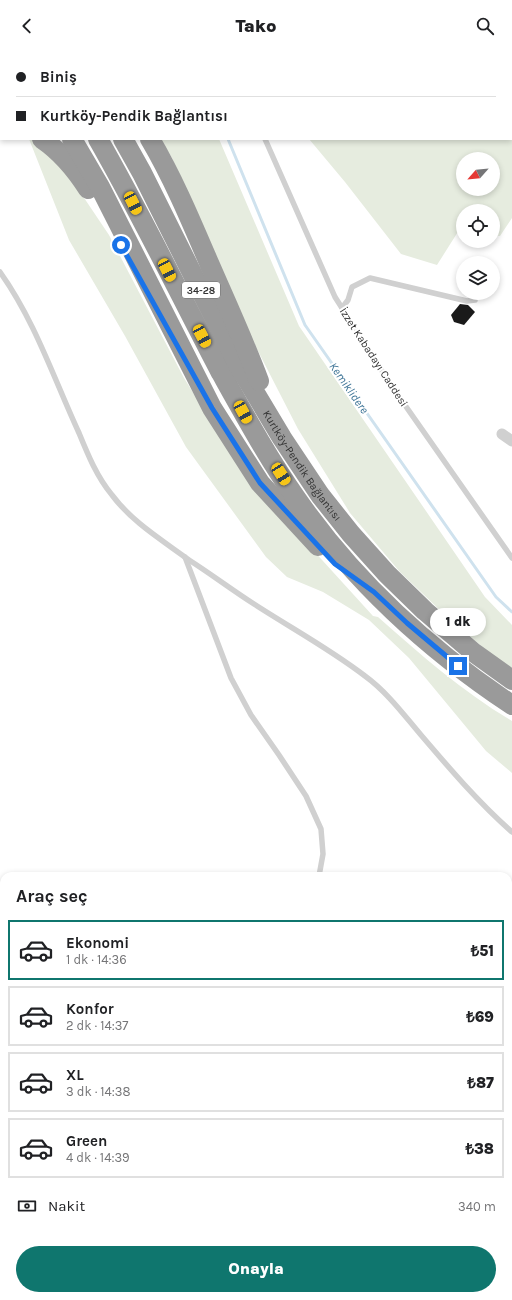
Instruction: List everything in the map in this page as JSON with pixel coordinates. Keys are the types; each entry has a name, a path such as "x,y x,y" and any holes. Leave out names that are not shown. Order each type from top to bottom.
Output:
{"highway":[{"path":"43,140 52,146 78,173 98,203 199,382"},
{"path":"73,140 100,187 212,408 260,483 335,564 374,592"},
{"name":"Kurtköy-Pendik Bağlantısı","path":"99,140 120,177 195,323 256,437 297,499 332,545 374,592 407,623 458,666 512,705"},
{"name":"Kurtköy-Pendik Bağlantısı","path":"124,140 149,186 236,361 282,438 320,495 351,534 387,574 425,611 473,652 512,680"},
{"path":"151,140 161,158 204,251 250,358 282,438"}],"street":[{"path":"502,434 512,441"}],"lane":[{"name":"İzzet Kabadayı Caddesi","path":"265,140 335,297 393,388 512,558"},
{"path":"0,272 10,286 36,334 94,467 111,494 128,515 252,603 366,676 388,696 495,818 512,832"},
{"path":"342,308 348,300 352,287 370,278 456,298"},
{"path":"463,300 475,300"},
{"path":"185,556 231,678 251,715 306,796 321,829 323,854 320,872"}],"shaded area":[{"path":"29,140 32,140 66,171 109,235 184,378 243,473 373,616 378,617 426,659 476,698 512,721 512,773 486,751 409,658 369,620 323,592 287,577 266,557 186,447 125,336 69,240"},
{"path":"161,140 219,140 299,326 485,597 512,625 512,668 492,655 445,615 400,572 350,513 298,429 219,275 172,158"},
{"path":"310,140 512,140 512,218 500,236 500,204 456,204 456,235 437,265 401,254 345,182"}],"building":[{"path":"460,304 468,305 475,312 464,325 454,322 451,315"}],"waterway":[{"name":"Kemiklidere","path":"228,140 305,325 496,597 512,612"}],"route":[{"path":"121,245 199,382 212,408 260,483 335,564 374,592 407,623 458,666"}]}
